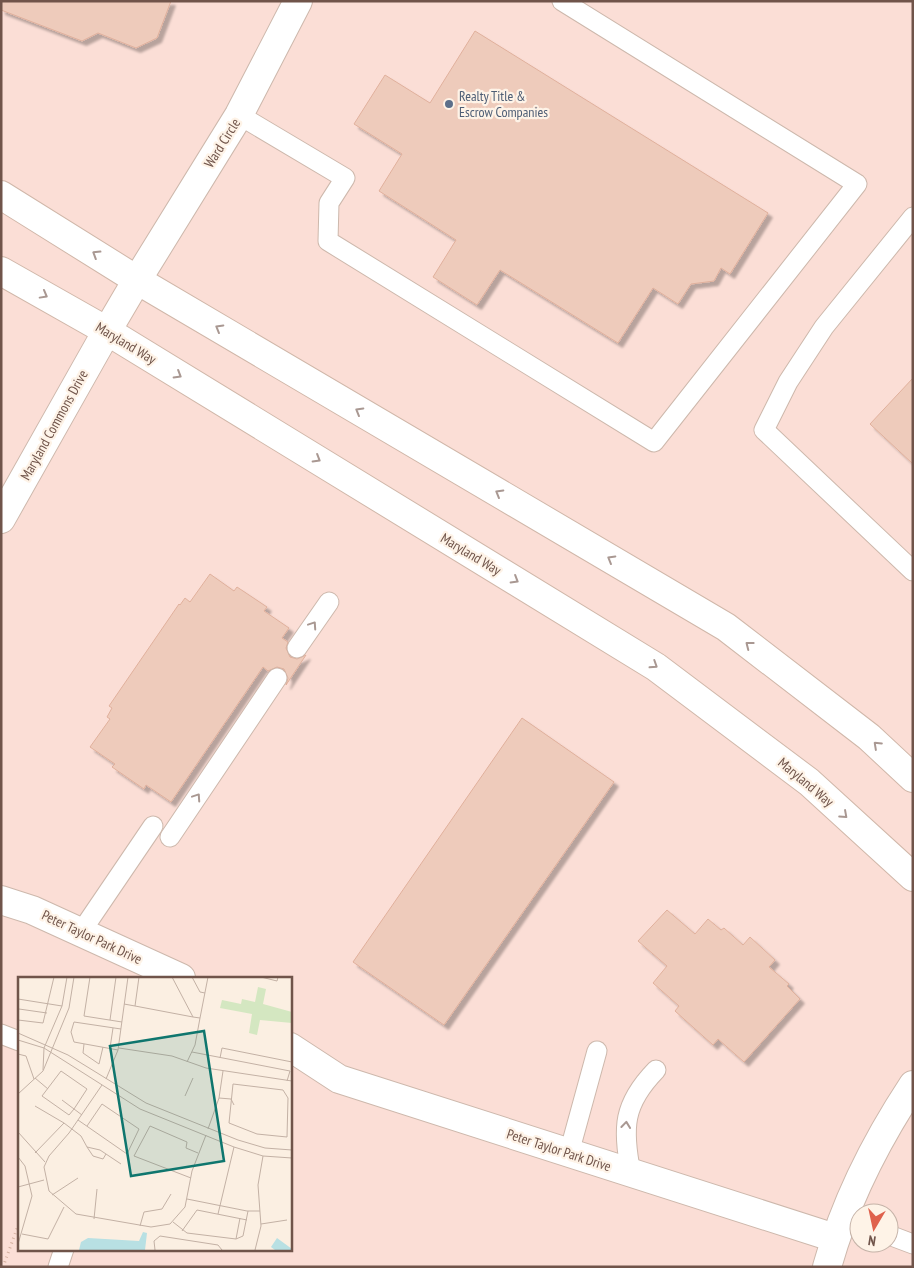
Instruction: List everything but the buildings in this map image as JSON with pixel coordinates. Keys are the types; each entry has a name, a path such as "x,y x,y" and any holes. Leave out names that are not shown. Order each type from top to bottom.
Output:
{"main road":[{"name":"Ward Circle","path":"106,331 239,115 298,1"},
{"path":"1,195 137,280 726,627 869,737 913,778"},
{"name":"Maryland Way","path":"1,271 106,331 656,667 808,782 913,877"},
{"name":"Maryland Commons Drive","path":"1,519 106,331"},
{"name":"Peter Taylor Park Drive","path":"1,900 32,910 179,977"},
{"name":"Peter Taylor Park Drive","path":"291,1048 339,1080 631,1173 846,1226"},
{"path":"827,1267 846,1226 881,1137 913,1085"}],"lane":[{"path":"239,115 345,178 329,204 328,241 654,442 857,184 562,1"},
{"path":"913,217 824,328 788,382 764,430 913,571"},
{"path":"297,648 329,602"},
{"path":"170,837 277,678"},
{"path":"81,932 153,826"},
{"path":"1,1034 18,1040"},
{"path":"569,1153 596,1051"},
{"path":"631,1173 626,1145 627,1117 631,1102 640,1088 656,1070"},
{"path":"899,1239 913,1244"},
{"path":"58,1267 64,1250"}],"path":[{"path":"3,1267 18,1226"}],"shaded area":[{"path":"1,1 913,1 913,1267 1,1267"}],"place":[{"name":"Realty Title & Escrow Companies","path":"449,104"}]}
